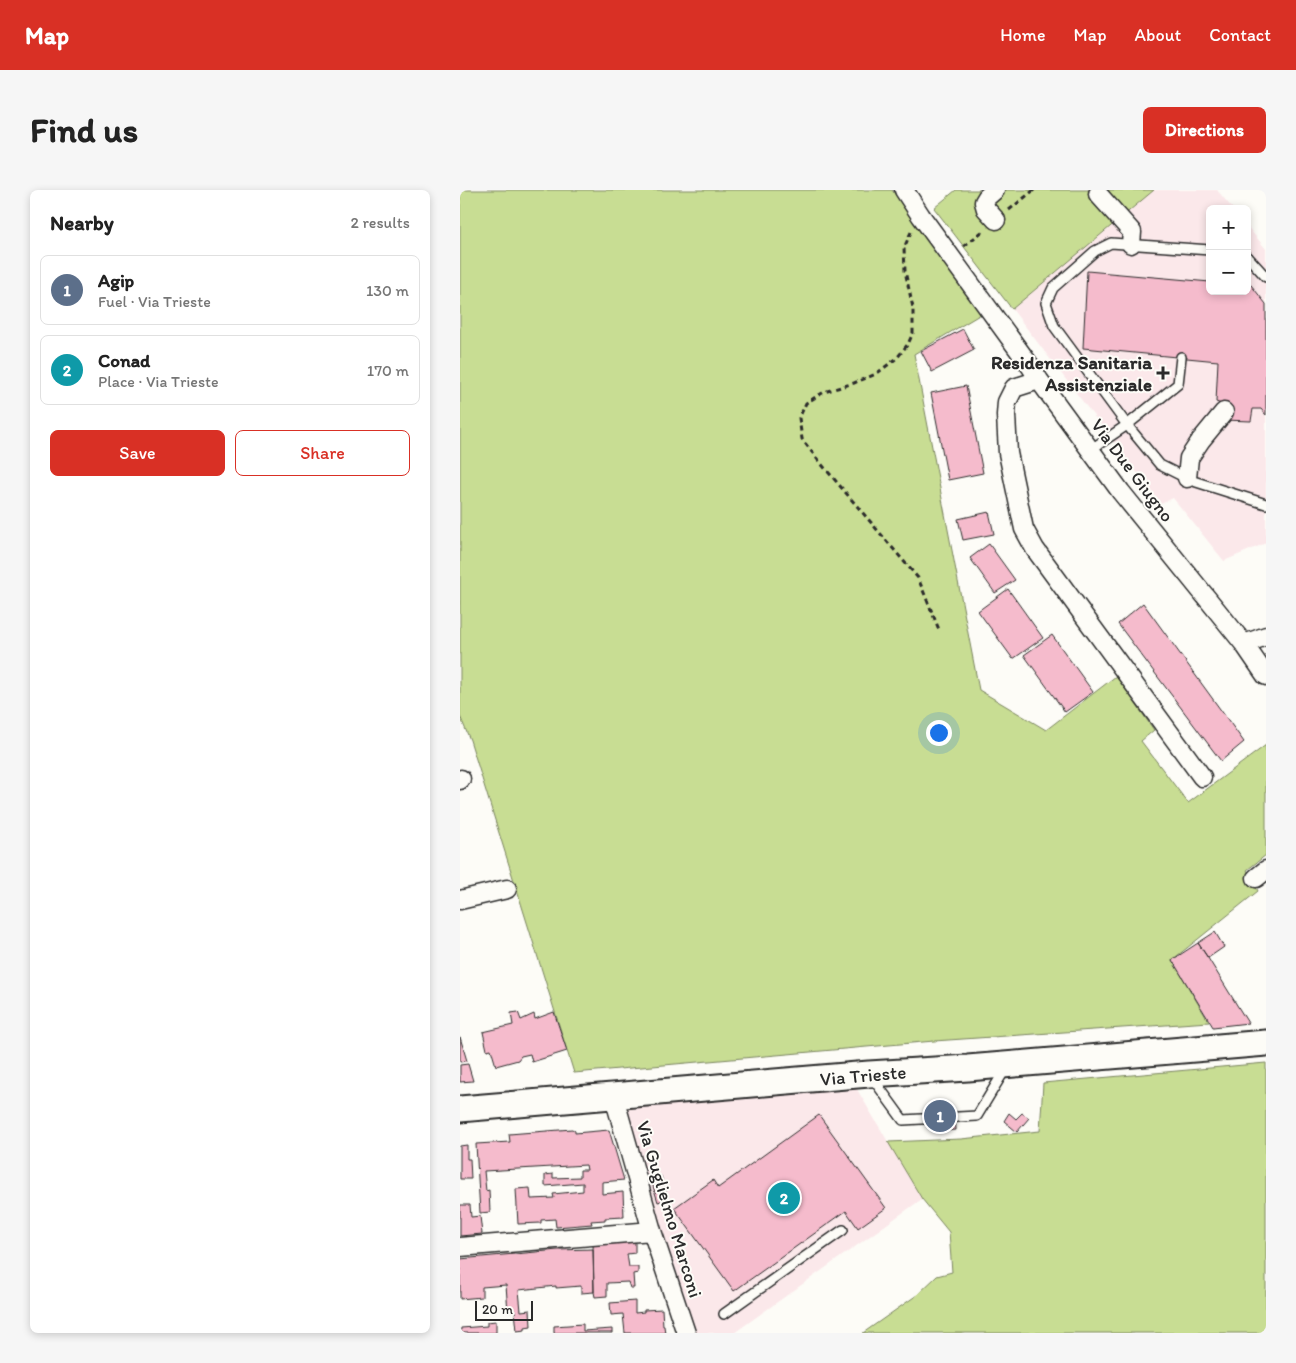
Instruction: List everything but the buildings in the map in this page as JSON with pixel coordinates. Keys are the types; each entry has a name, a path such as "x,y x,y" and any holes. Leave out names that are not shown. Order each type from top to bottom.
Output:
{"street":[{"name":"Via Due Giugno","path":"904,190 1121,492 1244,644 1266,676"},
{"path":"995,190 984,202 986,209 996,220"},
{"path":"1098,194 1132,232 1131,244"},
{"path":"1039,380 1014,388 1007,402 1008,453 1024,529 1034,549 1202,777"},
{"path":"1187,478 1189,458 1224,412"},
{"path":"1244,644 1266,636"},
{"path":"460,900 507,889"},
{"name":"Via Trieste","path":"460,1109 1266,1043"},
{"name":"Via Guglielmo Marconi","path":"614,1097 652,1231 686,1333"},
{"path":"460,1247 652,1231"}],"lane":[{"path":"1206,250 1111,243 1095,250 1053,288 1046,303 1054,326 1160,465 1187,478 1266,504"},
{"path":"1251,260 1266,277"},
{"path":"1090,450 1178,384 1181,357"},
{"path":"870,1074 903,1120 977,1116 1008,1065"},
{"path":"724,1314 843,1230"}],"path":[{"path":"921,216 904,248 905,271 913,308 913,333 908,344 897,358 876,374 824,392 806,403 799,418 802,439 918,578 940,632"}],"shaded area":[{"name":"Residenza Sanitaria Assistenziale","path":"1154,190 1217,190 1230,205 1206,205 1206,295 1251,295 1251,231 1266,249 1266,543 1224,561 1173,498 1161,504 1012,309"},
{"path":"852,1081 922,1199 734,1333 680,1333 614,1097"}],"green space":[{"path":"460,190 892,190 981,314 914,354 979,690 1046,730 1116,676 1154,730 1141,741 1188,803 1266,745 1266,855 1247,870 1258,891 1172,960 1209,1022 934,1041 574,1073 470,740 460,716"},
{"path":"956,190 1154,190 1012,309 934,208"},
{"path":"1266,1063 1266,1333 863,1333 917,1295 937,1276 952,1272 949,1232 922,1199 888,1142 961,1139 1040,1131 1043,1083"}],"place":[{"name":"Residenza Sanitaria Assistenziale","path":"1163,373"},
{"name":"Agip","path":"940,1116"},
{"name":"Conad","path":"784,1198"}]}
